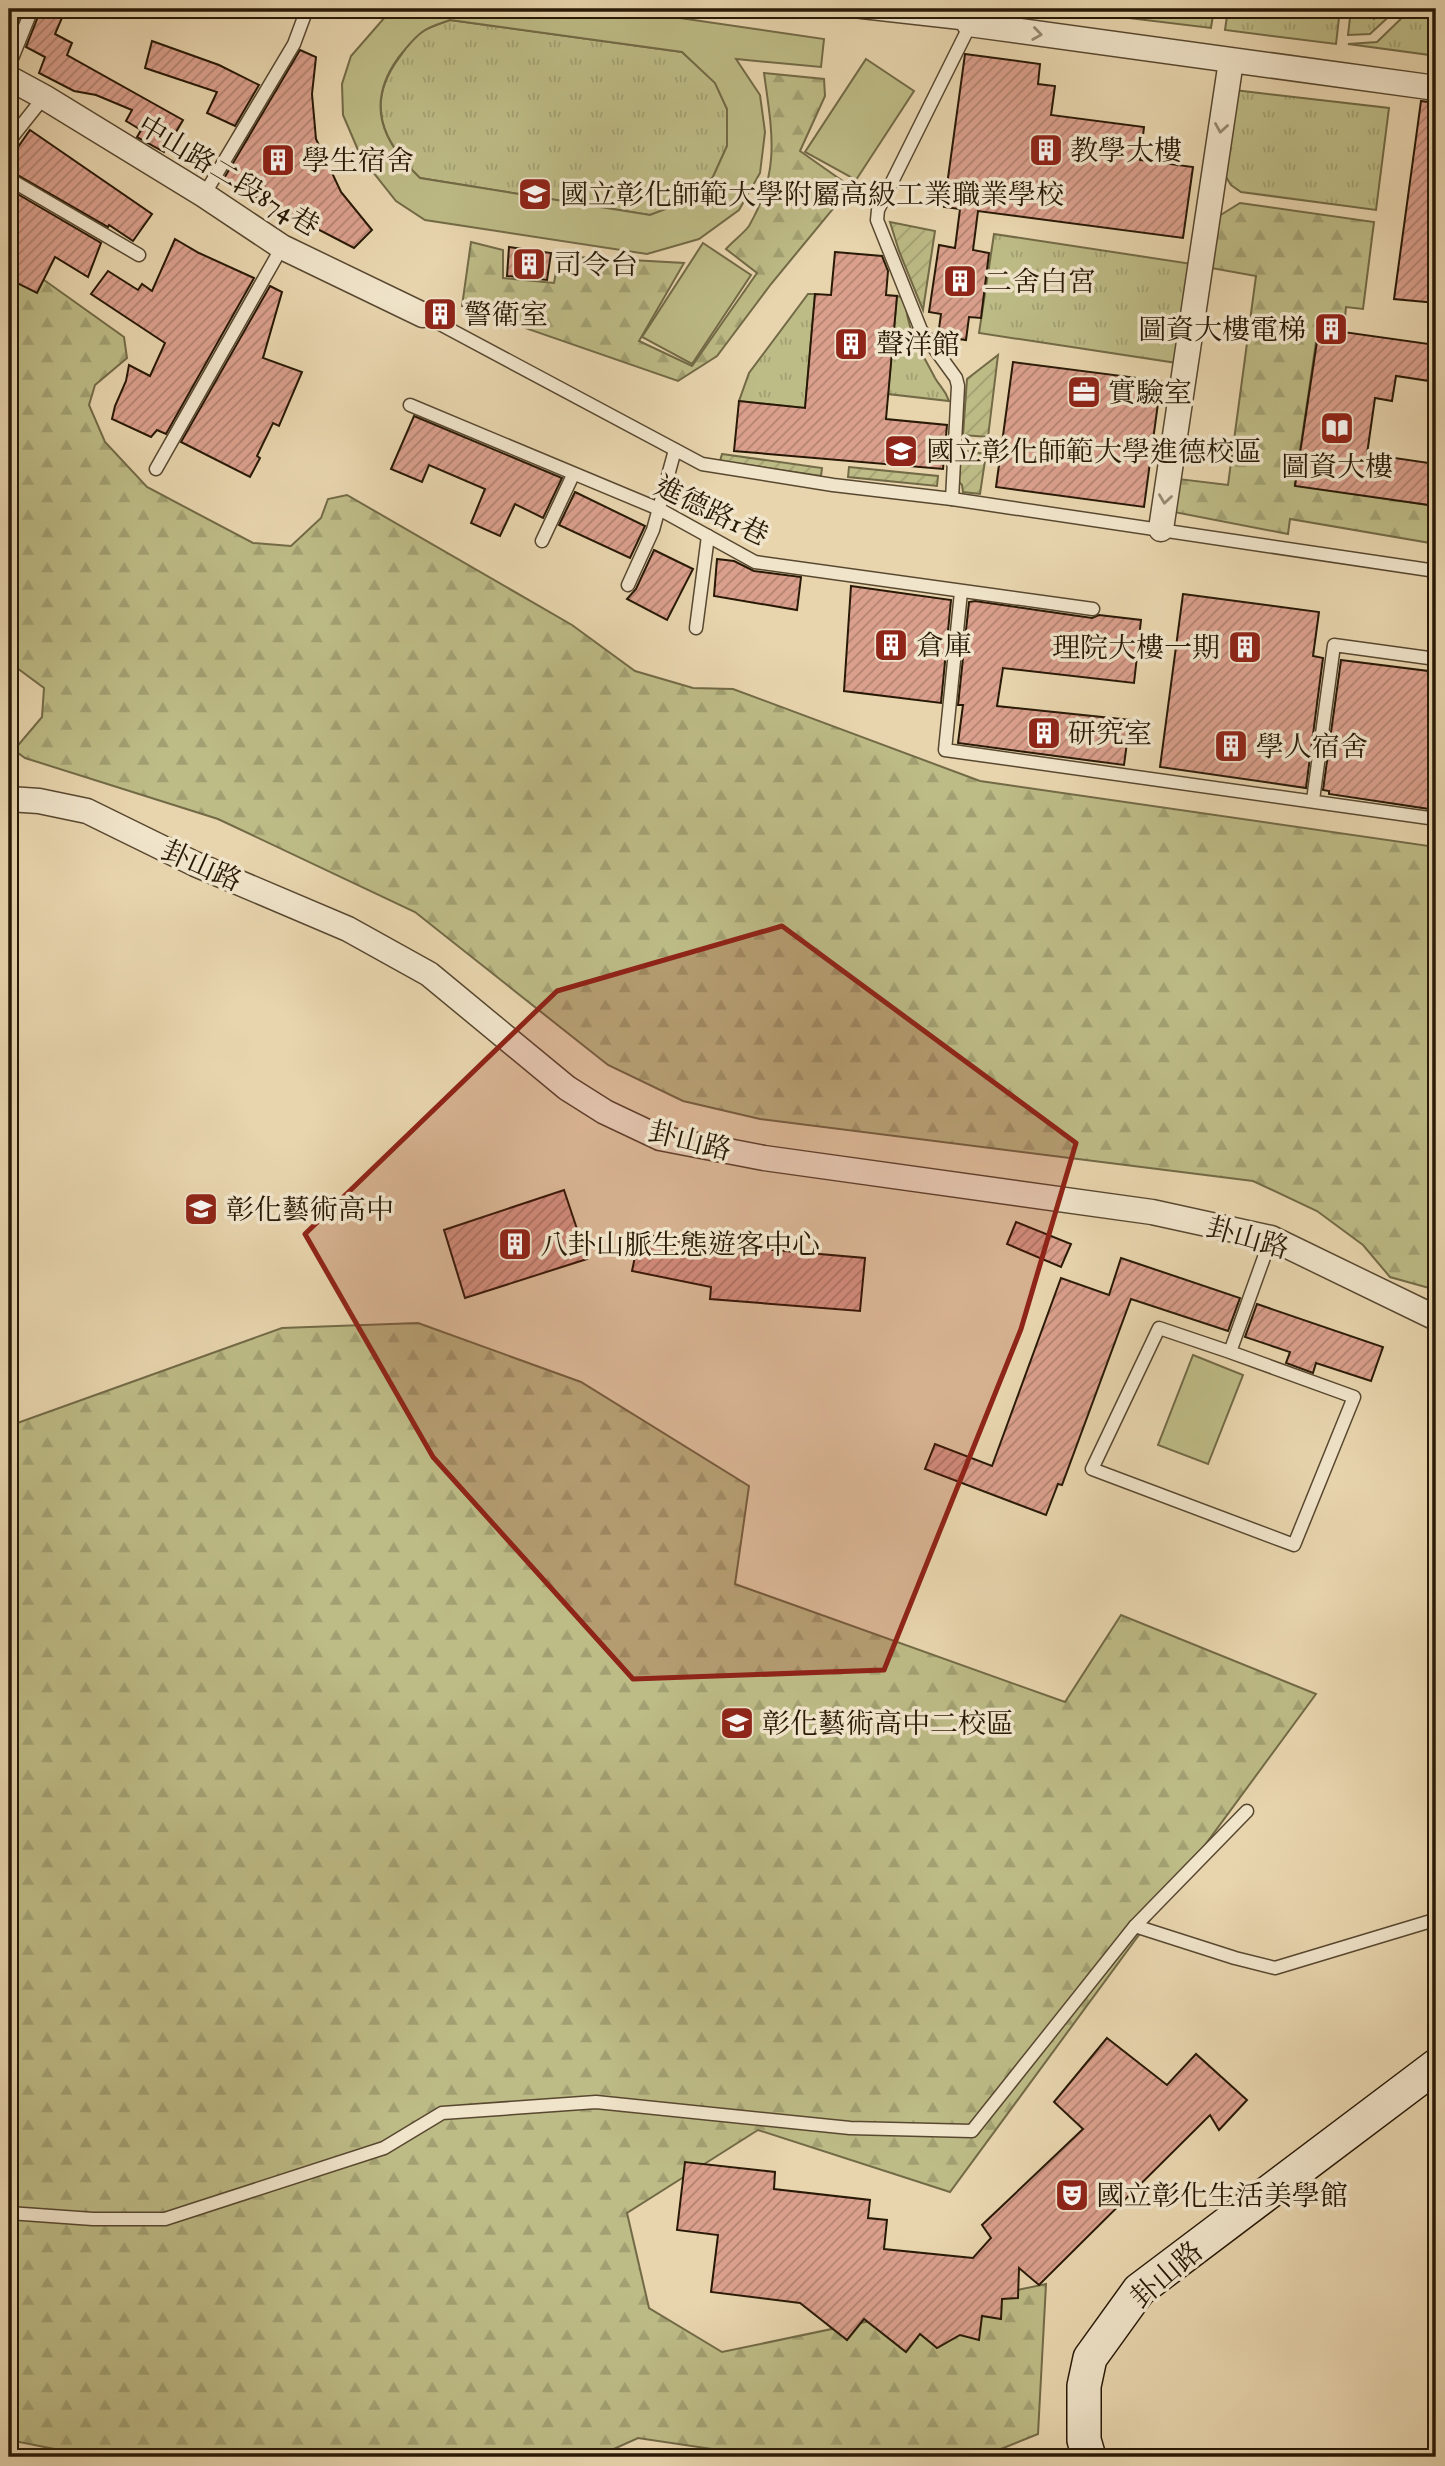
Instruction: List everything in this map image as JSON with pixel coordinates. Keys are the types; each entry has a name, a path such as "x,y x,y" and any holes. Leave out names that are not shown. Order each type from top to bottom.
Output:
{"street":[{"path":"973,16 1231,61 1436,88"},
{"path":"1161,529 1231,61"},
{"name":"中山路二段874巷","path":"9,78 40,101 204,195 282,247 423,315"},
{"name":"卦山路","path":"9,799 39,801 87,811 195,864 348,929 429,974 567,1088 604,1112 660,1138 764,1158 1153,1212 1271,1238 1436,1318"},
{"name":"卦山路","path":"1089,2457 1084,2440 1084,2386 1090,2358 1139,2290 1436,2066"}],"lane":[{"path":"9,66 32,9"},
{"path":"204,195 294,44 307,9"},
{"path":"835,9 973,16 878,210 877,220 921,330 956,379 958,386 952,499"},
{"path":"9,141 40,101"},
{"path":"9,179 139,255"},
{"path":"156,470 282,247"},
{"path":"423,315 702,464 772,477 952,499 1436,571"},
{"name":"進德路1巷","path":"410,405 659,509 755,562 1093,609"},
{"path":"628,585 653,530 675,450"},
{"path":"542,541 573,475"},
{"path":"696,628 708,536"},
{"path":"961,592 945,750 1436,819"},
{"path":"1313,800 1334,645 1436,659"},
{"path":"1230,1352 1271,1238"},
{"path":"1159,1328 1230,1352 1353,1397 1294,1545 1092,1469 1159,1328"},
{"path":"9,2213 93,2219 165,2219 384,2148 442,2113 596,2102 850,2128 972,2131 1135,1926 1247,1811"},
{"path":"1135,1926 1275,1968 1431,1921 1436,1923"}],"highlighted area":[{"path":"782,926 1076,1143 1021,1329 884,1670 633,1679 433,1457 305,1234 557,991"}],"green space":[{"path":"392,9 618,9 824,39 821,67 736,59 760,95 765,132 760,173 739,210 699,239 647,254 425,220 396,201 361,157 343,115 342,84 351,56","holes":["450,20 682,52 715,83 727,109 727,146 713,177 687,201 650,215 420,178 396,151 382,122 382,91 398,58 421,33"]},
{"path":"1054,9 1214,9 1211,28"},
{"path":"1228,9 1340,9 1336,44 1225,30"},
{"path":"1351,9 1360,9 1374,19 1384,9 1397,9 1370,34 1348,35"},
{"path":"1411,9 1435,9 1430,55 1348,44 1377,42"},
{"path":"450,20 682,52 715,82 727,109 727,146 713,177 687,201 650,215 420,178 396,150 388,136 382,121 383,91 401,54 414,39 425,30"},
{"path":"866,59 914,91 856,180 805,152"},
{"path":"764,73 824,79 825,96 800,151 851,187 771,284 717,356 678,381 462,306 471,242 503,250 503,278 554,283 559,256 684,263 639,341 692,366 757,273 726,249 749,226 766,187 770,169 770,114"},
{"path":"1234,90 1389,108 1376,210 1241,192 1231,185 1223,172"},
{"path":"1240,203 1374,222 1363,309 1346,307 1345,318 1320,315 1295,485 1436,506 1436,544 1290,519 1288,534 1174,512 1179,479 1228,485 1256,276 1211,268 1219,216"},
{"path":"890,222 935,231 923,310 899,251"},
{"path":"994,234 1192,264 1177,363 979,333"},
{"path":"703,243 751,275 692,364 642,337"},
{"path":"9,255 124,337 127,358 95,385 89,405 105,442 147,487 253,543 291,546 321,518 328,499 347,495 572,625 635,671 693,688 733,689 980,781 1436,847 1436,1290 1390,1277 1363,1245 1317,1211 1253,1181 760,1119 683,1101 608,1065 415,912 218,819 25,758 14,750 42,717 44,688 9,662"},
{"path":"808,294 815,294 805,408 739,401 749,373"},
{"path":"897,296 905,298 908,321 915,340 949,401 888,394"},
{"path":"998,355 988,437 963,435 967,379"},
{"path":"961,450 986,454 980,494 963,492 962,485 957,480"},
{"path":"722,454 822,468 821,476 720,461"},
{"path":"849,467 938,476 937,486 848,477"},
{"path":"418,1323 581,1382 749,1486 735,1584 1065,1702 1121,1615 1316,1694 950,2192 758,2130 627,2213 649,2308 722,2352 1046,2284 1038,2434 981,2457 766,2457 638,2438 596,2457 95,2457 9,2440 9,1426 282,1328"},
{"path":"1193,1355 1243,1375 1208,1464 1158,1445"}],"building":[{"path":"9,9 23,9 10,39 9,38"},
{"path":"41,9 54,9 64,13 55,34 72,43 67,55 183,120 164,152 137,137 141,130 126,121 132,110 96,95 74,91 39,73 45,57 26,47"},
{"path":"152,41 219,65 259,85 235,126 207,113 217,92 145,68"},
{"name":"學生宿舍","path":"300,50 316,57 312,94 316,139 341,192 372,230 354,248 223,180"},
{"name":"教學大樓","path":"965,54 1040,64 1038,84 1055,86 1051,115 1144,127 1140,160 1193,167 1183,238 978,211 973,250 989,253 981,318 969,317 966,340 938,336 941,314 929,312 939,245 955,248 960,209 944,207"},
{"path":"1421,101 1436,103 1436,303 1394,299"},
{"path":"30,130 152,214 133,241 9,170 9,160"},
{"path":"9,189 101,243 88,277 55,257 37,293 9,279"},
{"path":"175,239 254,278 166,434 157,430 151,437 112,419 129,365 150,376 165,343 91,294 108,271 138,290 142,284 152,291"},
{"name":"司令台","path":"509,247 551,253 547,280 507,276"},
{"name":"聲洋館","path":"835,252 882,256 888,271 886,295 897,296 886,419 947,425 943,469 734,451 739,401 805,408 815,294 831,295"},
{"path":"270,286 282,292 263,358 302,372 279,426 273,423 250,477 181,442"},
{"name":"圖資大樓","path":"1321,315 1345,318 1343,332 1436,345 1436,382 1396,376 1392,401 1375,398 1367,454 1436,464 1436,506 1295,486"},
{"path":"1013,362 1161,381 1144,507 996,487"},
{"path":"414,416 562,478 543,518 515,504 500,536 471,523 485,489 429,465 422,482 391,469"},
{"path":"575,492 645,526 630,558 559,525"},
{"path":"654,550 693,569 667,620 627,599 636,589"},
{"path":"717,559 734,561 754,571 801,577 797,610 714,596"},
{"name":"倉庫","path":"851,586 951,600 941,703 844,691"},
{"path":"1183,594 1319,612 1313,656 1323,658 1306,788 1160,767"},
{"path":"969,602 1092,618 1099,615 1141,620 1134,683 1003,668 997,706 1130,720 1124,765 958,743 963,705 958,705"},
{"path":"1341,660 1436,672 1436,810 1329,794 1329,791 1323,790"},
{"name":"八卦山脈生態遊客中心","path":"564,1190 587,1259 465,1298 444,1230"},
{"path":"1016,1222 1071,1244 1061,1267 1007,1244"},
{"path":"640,1233 714,1249 715,1245 865,1258 860,1311 710,1299 711,1287 632,1271"},
{"path":"1121,1258 1240,1298 1228,1331 1131,1299 1062,1485 1058,1484 1046,1515 925,1469 935,1444 992,1466 1061,1278 1109,1295"},
{"path":"1257,1304 1383,1347 1371,1381 1316,1363 1313,1373 1286,1363 1290,1352 1245,1337"},
{"name":"國立彰化生活美學館","path":"1107,2038 1167,2085 1196,2054 1247,2100 1219,2130 1210,2115 1039,2285 1019,2268 1018,2298 1002,2299 1001,2319 982,2316 979,2340 960,2335 937,2348 920,2334 906,2352 864,2319 847,2340 800,2303 711,2292 718,2235 677,2230 685,2162 775,2172 774,2189 870,2200 868,2218 887,2220 884,2249 973,2258 991,2238 982,2225 1083,2129 1054,2102"}],"place":[{"name":"教學大樓","path":"1046,150"},
{"name":"學生宿舍","path":"278,160"},
{"name":"國立彰化師範大學附屬高級工業職業學校","path":"535,194"},
{"name":"司令台","path":"529,264"},
{"name":"二舍白宮","path":"960,281"},
{"name":"警衛室","path":"440,314"},
{"name":"圖資大樓電梯","path":"1331,329"},
{"name":"聲洋館","path":"851,344"},
{"name":"實驗室","path":"1084,392"},
{"name":"圖資大樓","path":"1337,428"},
{"name":"國立彰化師範大學進德校區","path":"901,451"},
{"name":"倉庫","path":"891,645"},
{"name":"理院大樓一期","path":"1245,647"},
{"name":"研究室","path":"1044,733"},
{"name":"學人宿舍","path":"1231,746"},
{"name":"彰化藝術高中","path":"201,1209"},
{"name":"八卦山脈生態遊客中心","path":"515,1244"},
{"name":"彰化藝術高中二校區","path":"737,1723"},
{"name":"國立彰化生活美學館","path":"1072,2195"}]}
